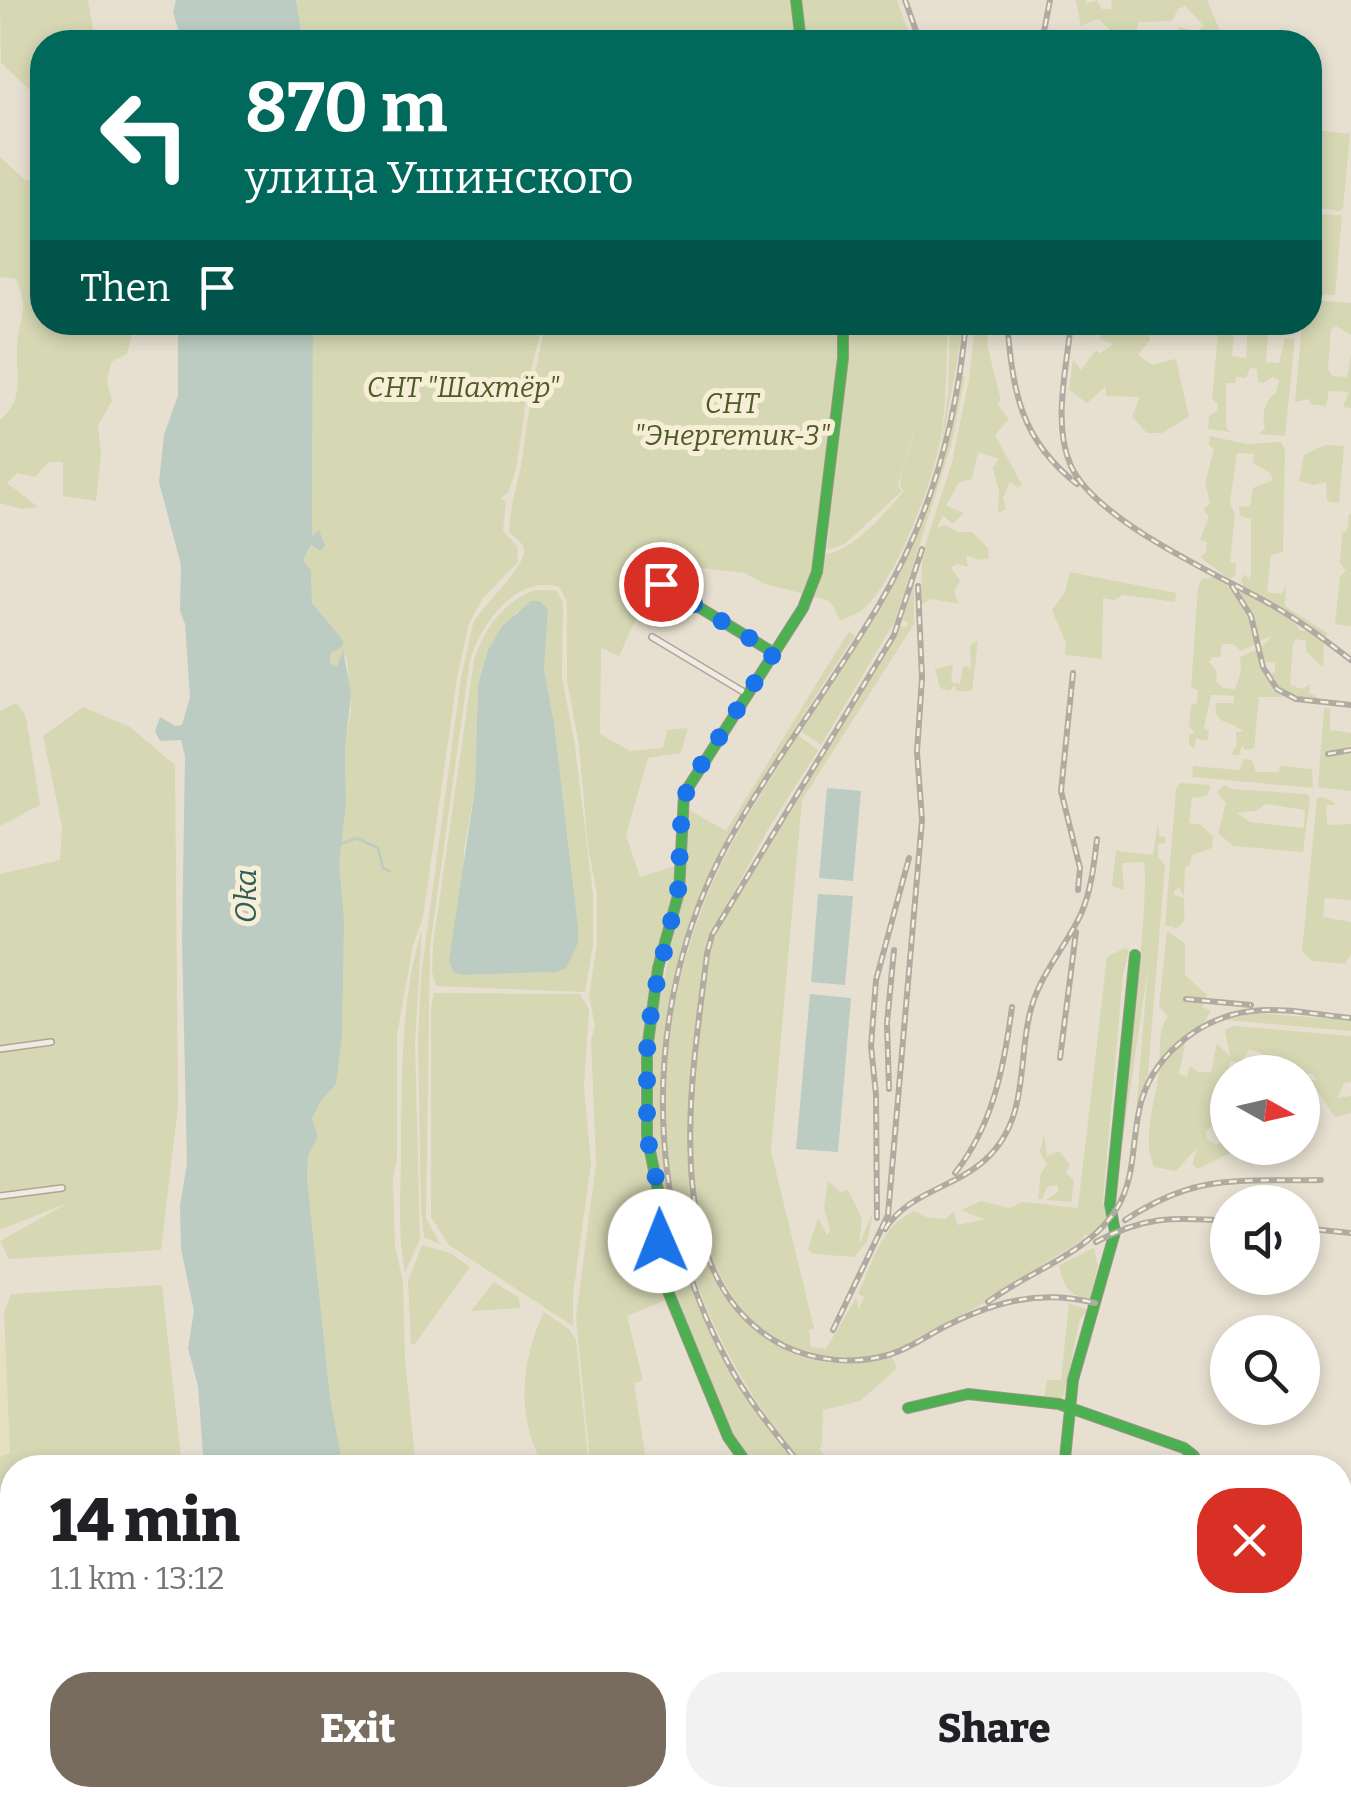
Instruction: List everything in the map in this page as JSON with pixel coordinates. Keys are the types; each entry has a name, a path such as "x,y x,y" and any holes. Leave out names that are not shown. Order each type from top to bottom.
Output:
{"main road":[{"path":"796,0 800,30"},
{"path":"741,1455 728,1436 663,1283 660,1204 647,1136 645,1085 652,1003 678,892 684,794 803,608 820,553 843,335"},
{"path":"661,584 774,653"},
{"path":"1065,1455 1079,1356 1115,1232 1111,1194 1135,955"},
{"path":"908,1408 968,1394 1069,1408 1184,1448 1193,1455"}],"street":[{"path":"652,637 747,694"},
{"path":"0,1050 52,1042"},
{"path":"0,1196 62,1188"}],"shaded area":[{"path":"0,1328 8,1357 10,1454 0,1455"}],"green space":[{"path":"0,0 88,0 93,30 30,30 30,90 1,63"},
{"path":"296,0 793,0 797,30 301,30"},
{"path":"801,0 897,0 908,30 804,30"},
{"path":"1076,0 1086,0 1086,4 1097,0 1102,9 1111,9 1112,0 1207,0 1220,30 1199,30 1204,26 1185,6 1178,9 1172,21 1139,22 1136,30 1110,30 1098,19 1081,26"},
{"path":"1322,130 1350,134 1340,211 1322,209"},
{"path":"0,157 30,181 30,335 132,335 127,354 111,362 107,381 112,401 98,426 101,454 96,501 63,496 63,462 49,462 35,477 17,473 7,483 38,507 21,509 0,503 0,420 16,396 23,307 16,279 0,277"},
{"path":"1322,214 1342,215 1335,295 1322,294"},
{"path":"1322,301 1351,303 1351,335 1336,326 1331,330 1328,369 1332,376 1347,377 1351,355 1351,408 1343,407 1349,392 1329,391 1326,406 1310,404 1309,399 1295,402 1301,335 1322,335"},
{"name":"СНТ \"Шахтёр\"","path":"313,335 540,335 516,470 508,493 500,499 506,501 503,531 518,547 517,563 483,598 469,623 457,678 423,918 413,945 397,1036 395,1246 403,1282 405,1359 415,1455 341,1455 330,1397 307,1177 308,1156 318,1136 312,1119 336,1084 339,864 351,709 347,659 343,652 337,666 330,663 331,654 343,640 312,603 311,570 303,561 319,531 312,538"},
{"name":"СНТ \"Энергетик-3\"","path":"543,335 839,335 834,420 813,566 805,594 765,584 745,573 662,568 638,557 623,581 647,595 619,656 601,648 600,734 630,751 663,748 667,730 688,728 681,753 648,758 626,835 640,877 679,865 641,1058 641,1106 656,1188 657,1229 653,1248 633,1236 627,1245 631,1269 641,1271 654,1265 668,1299 627,1316 643,1380 634,1383 645,1455 590,1455 576,1318 596,1163 591,1040 595,1026 589,996 597,944 597,894 567,680 567,602 559,587 528,588 502,605 483,631 470,660 430,946 426,1218 440,1244 424,1237 421,1210 421,976 461,678 473,624 523,556 523,546 509,531"},
{"path":"844,335 948,335 942,430 925,495 883,585 865,607 840,620 831,604 813,597 823,555 857,539 904,491 901,479 914,429 898,486 902,491 845,544 827,550"},
{"path":"950,335 962,335 940,455"},
{"path":"974,335 987,335 1001,401 997,404 1009,419 995,435 1022,485 1017,488 1010,482 1003,498 1006,509 998,513 999,491 993,468 999,459 978,452 972,479 959,482 946,506 964,513 952,524 943,515 937,528 945,525 958,532 972,532 988,548 989,558 978,560 966,555 968,567 951,567 960,581 954,592 959,604 931,599 921,605 922,555 952,462"},
{"path":"1100,335 1150,335 1138,355 1152,365 1176,359 1189,417 1162,433 1147,433 1132,417 1140,397 1106,396 1106,386 1087,403 1069,390 1073,359 1081,370 1096,350 1099,354 1113,344 1100,339"},
{"path":"1218,335 1234,335 1232,356 1246,358 1247,335 1268,335 1266,362 1279,363 1285,338 1295,339 1285,436 1259,434 1265,428 1265,408 1276,393 1279,380 1273,377 1258,382 1257,369 1250,368 1246,378 1236,377 1235,383 1226,383 1226,428 1231,432 1208,429 1209,416 1217,411 1218,404 1212,399"},
{"path":"962,376 965,377 951,446 895,621 821,745 801,731 900,574 944,459"},
{"path":"1210,436 1247,444 1281,442 1285,451 1283,552 1271,555 1267,592 1281,594 1286,587 1285,606 1327,633 1326,638 1244,587 1241,580 1245,574 1249,580 1251,575 1251,519 1240,516 1239,506 1250,507 1253,488 1273,480 1270,473 1253,463 1254,454 1237,453 1230,503 1235,515 1230,562 1236,564 1235,576 1229,579 1200,557 1206,552 1207,542 1200,540 1209,516 1203,510 1210,503 1205,483 1214,449 1209,445"},
{"path":"1325,445 1344,446 1339,503 1327,501 1326,482 1314,485 1299,481 1304,455"},
{"path":"1349,514 1351,626 1335,624 1340,576 1346,571 1340,563 1342,533 1347,531"},
{"path":"1070,572 1176,593 1175,602 1123,595 1114,600 1103,598 1102,659 1065,655 1066,643 1052,610 1065,592"},
{"path":"1214,577 1231,589 1243,605 1256,644 1241,651 1233,644 1222,644 1220,657 1212,657 1209,662 1217,672 1216,681 1223,688 1235,689 1241,672 1240,657 1257,649 1266,676 1283,697 1259,697 1254,748 1245,750 1242,745 1239,755 1231,755 1237,744 1236,732 1243,731 1220,719 1216,710 1216,703 1234,703 1234,696 1211,695 1204,728 1209,731 1208,740 1196,739 1194,749 1189,744 1189,735 1195,733 1189,727 1191,705 1197,703 1198,690 1191,687 1198,587 1202,579"},
{"path":"914,579 914,624 802,800 771,1151 814,1328 809,1330 811,1347 826,1349 856,1298 859,1309 864,1297 858,1294 879,1246 893,1226 914,1211 945,1219 954,1211 957,1225 991,1218 983,1219 961,1210 981,1201 1009,1208 1023,1202 1078,1208 1107,957 1125,948 1129,950 1123,974 1103,1201 1107,1219 1089,1235 1083,1235 1084,1239 989,1300 902,1347 874,1357 831,1359 794,1349 763,1330 738,1304 718,1271 704,1235 690,1157 703,1000 707,967 722,918 900,626 907,627 903,620"},
{"path":"1236,588 1293,620 1300,631 1309,631 1324,642 1323,668 1306,651 1306,641 1296,639 1293,644 1290,685 1302,689 1310,684 1309,693 1316,696 1316,702 1289,695 1268,676 1275,672 1275,663 1263,661 1260,649 1272,636 1259,641 1251,613"},
{"path":"535,590 556,590 563,602 562,677 575,746 593,895 593,945 585,992 436,986 432,972 474,660 497,618","holes":["548,610 544,669 554,723 578,943 566,968 556,972 461,975 464,849 475,788 478,685 488,650 517,611"]},
{"path":"849,631 855,636 721,849 688,929 668,1010 660,1090 664,1170 681,1248 708,1324 748,1397 790,1455 746,1455 737,1444 662,1262 666,1223 651,1125 652,1039 685,878 686,808 726,831"},
{"path":"978,641 972,691 956,691 955,685 950,691 940,688 935,669 953,665 951,682 960,684 963,666 971,668 970,645"},
{"path":"17,703 26,717 40,805 0,826 0,711"},
{"path":"83,707 130,727 175,765 178,1107 161,1250 9,1259 0,1241 70,1202 0,1230 0,874 60,860 62,826 43,736"},
{"path":"1324,708 1330,709 1330,730 1351,733 1351,746 1344,750 1351,752 1351,791 1318,787"},
{"path":"798,735 818,750 767,831 707,943 687,1153 704,1239 719,1278 740,1312 768,1339 802,1357 843,1363 892,1357 897,1368 860,1401 823,1410 819,1449 825,1455 797,1455 756,1400 718,1333 690,1264 673,1192 665,1119 669,1044 683,969 708,894 738,832"},
{"path":"1244,759 1252,760 1256,772 1278,772 1281,766 1312,769 1313,788 1192,777 1193,766 1239,770"},
{"path":"1180,783 1211,785 1207,796 1192,798 1189,823 1201,825 1213,836 1212,848 1192,855 1185,867 1184,896 1179,888 1174,891 1174,895 1184,898 1184,916 1182,924 1173,929 1165,926 1176,789"},
{"path":"1225,785 1231,789 1307,794 1310,799 1303,852 1233,846 1218,833 1226,803 1217,792","holes":["1266,804 1305,810 1304,828 1250,822 1237,813 1256,811"]},
{"path":"1323,797 1335,805 1326,805 1327,825 1351,824 1351,900 1325,898 1323,917 1351,922 1351,954 1345,964 1313,961 1302,952 1317,798"},
{"path":"1158,822 1159,836 1165,837 1165,843 1158,844 1158,857 1165,865 1148,1074 1136,1112 1148,968 1117,1179 1145,882 1144,862 1122,863 1124,890 1112,886 1116,851 1153,855"},
{"path":"422,929 415,1041 420,1239 405,1273 400,1212 404,1038 410,983"},
{"path":"1167,931 1185,943 1185,975 1207,995 1202,1007 1211,1011 1203,1024 1187,1034 1179,1074 1187,1077 1190,1066 1198,1072 1210,1072 1210,1128 1206,1132 1210,1163 1197,1169 1193,1164 1197,1148 1176,1171 1154,1167 1150,1156 1149,1132 1161,1035 1168,1016 1159,1006"},
{"path":"434,993 580,994 589,1009 584,1087 591,1163 573,1295 573,1326 449,1245 431,1217"},
{"path":"1254,1013 1351,1020 1351,1031 1226,1020"},
{"path":"1234,1026 1351,1036 1351,1082 1344,1083 1337,1098 1351,1096 1351,1113 1335,1117 1320,1094 1320,1055 1263,1055 1249,1049 1245,1055 1230,1055 1225,1030"},
{"path":"1217,1043 1228,1055 1215,1055"},
{"path":"1044,1134 1047,1156 1059,1151 1070,1165 1066,1172 1074,1181 1071,1202 1046,1200 1058,1192 1058,1185 1047,1187 1042,1199 1038,1199 1041,1173 1047,1165 1040,1152"},
{"path":"828,1181 840,1192 848,1190 862,1219 859,1245 873,1212 867,1242 854,1257 813,1254 808,1249 818,1218 827,1235 830,1231 824,1207"},
{"path":"422,1245 450,1253 470,1267 414,1345 408,1281"},
{"path":"1094,1248 1098,1266 1090,1298 1077,1296 1068,1289 1059,1265"},
{"path":"494,1282 519,1298 520,1308 471,1311"},
{"path":"162,1285 181,1455 5,1455 10,1453 4,1312 11,1294"},
{"path":"1069,1303 1088,1310 1080,1319 1064,1395 1058,1401 1044,1398 1047,1380 1061,1380"},
{"path":"544,1312 569,1329 576,1340 588,1455 538,1455 535,1449 525,1411 525,1390 536,1330"}],"water":[{"path":"176,0 296,0 301,30 178,30 173,13"},
{"name":"Oka","path":"178,335 313,335 312,536 319,530 325,546 320,551 311,545 303,561 311,570 312,603 343,640 343,646 331,653 330,663 337,666 343,650 351,693 339,864 344,920 342,1036 336,1084 312,1119 318,1136 308,1156 307,1177 330,1397 341,1455 203,1455 198,1386 188,1348 194,1311 181,1249 180,1205 187,1164 182,940 185,756 181,740 160,741 155,731 160,717 182,725 190,697 185,624 180,611 181,565 159,482 164,435 178,395"},
{"path":"531,601 540,601 548,610 544,669 554,723 578,943 566,969 556,972 461,975 453,972 449,960 475,788 478,685 488,650 503,625"},
{"path":"827,788 861,791 853,881 819,878"},
{"path":"818,894 853,896 845,985 811,982"},
{"path":"810,994 851,998 838,1152 796,1149"}],"waterway":[{"path":"341,844 357,838 378,848 383,868 390,871"}],"railway":[{"path":"905,0 916,30"},
{"path":"1044,30 1050,0"},
{"path":"793,1455 728,1363 700,1302 679,1238 667,1172 663,1105 667,1038 678,972 698,907 726,846 880,603 914,537 948,432 965,335"},
{"path":"1008,335 1012,371 1031,431 1043,450 1077,484"},
{"path":"1069,335 1062,432 1071,466 1085,486 1131,526 1281,610 1351,660"},
{"path":"922,549 894,635 712,935 701,1002 691,1112 691,1169 698,1224 715,1273 743,1315 784,1346 822,1358 848,1361 888,1355 961,1319 1017,1300 1055,1297 1095,1303"},
{"path":"833,1330 888,1215 922,820 917,752 922,678 918,586"},
{"path":"1232,586 1251,616 1263,667 1277,689 1296,699 1351,705"},
{"path":"1073,673 1061,791 1080,868 1078,890"},
{"path":"1328,754 1351,750"},
{"path":"885,1229 906,1207 973,1169 999,1145 1015,1111 1033,1003 1044,976 1081,914 1090,887 1097,839"},
{"path":"877,1218 876,1095 871,1046 876,980 909,858"},
{"path":"1060,1058 1076,932"},
{"path":"889,1089 887,1023 894,950"},
{"path":"1186,999 1251,1005"},
{"path":"955,1173 979,1135 995,1095 1012,1007"},
{"path":"988,1302 1075,1249 1105,1224 1117,1208 1130,1173 1145,1092 1153,1074 1179,1043 1213,1022 1252,1011 1351,1018"},
{"path":"1125,1220 1197,1187 1242,1181 1321,1180"},
{"path":"1096,1242 1129,1227 1160,1220 1210,1220"},
{"path":"1320,1230 1351,1233"}],"traffic: fast":[{"path":"796,0 800,30"},
{"path":"741,1455 728,1437 660,1272 661,1205 647,1136 647,1050 658,968 679,892 684,794 803,608 817,572 843,335"},
{"path":"661,584 774,653"},
{"path":"1065,1455 1073,1380 1115,1232 1110,1204 1135,955"},
{"path":"908,1408 968,1394 1059,1404 1184,1448 1193,1455"}],"route":[{"path":"660,1241 660,1204 647,1136 645,1085 652,1003 682,865 680,825 684,794 774,653 661,584"}]}
